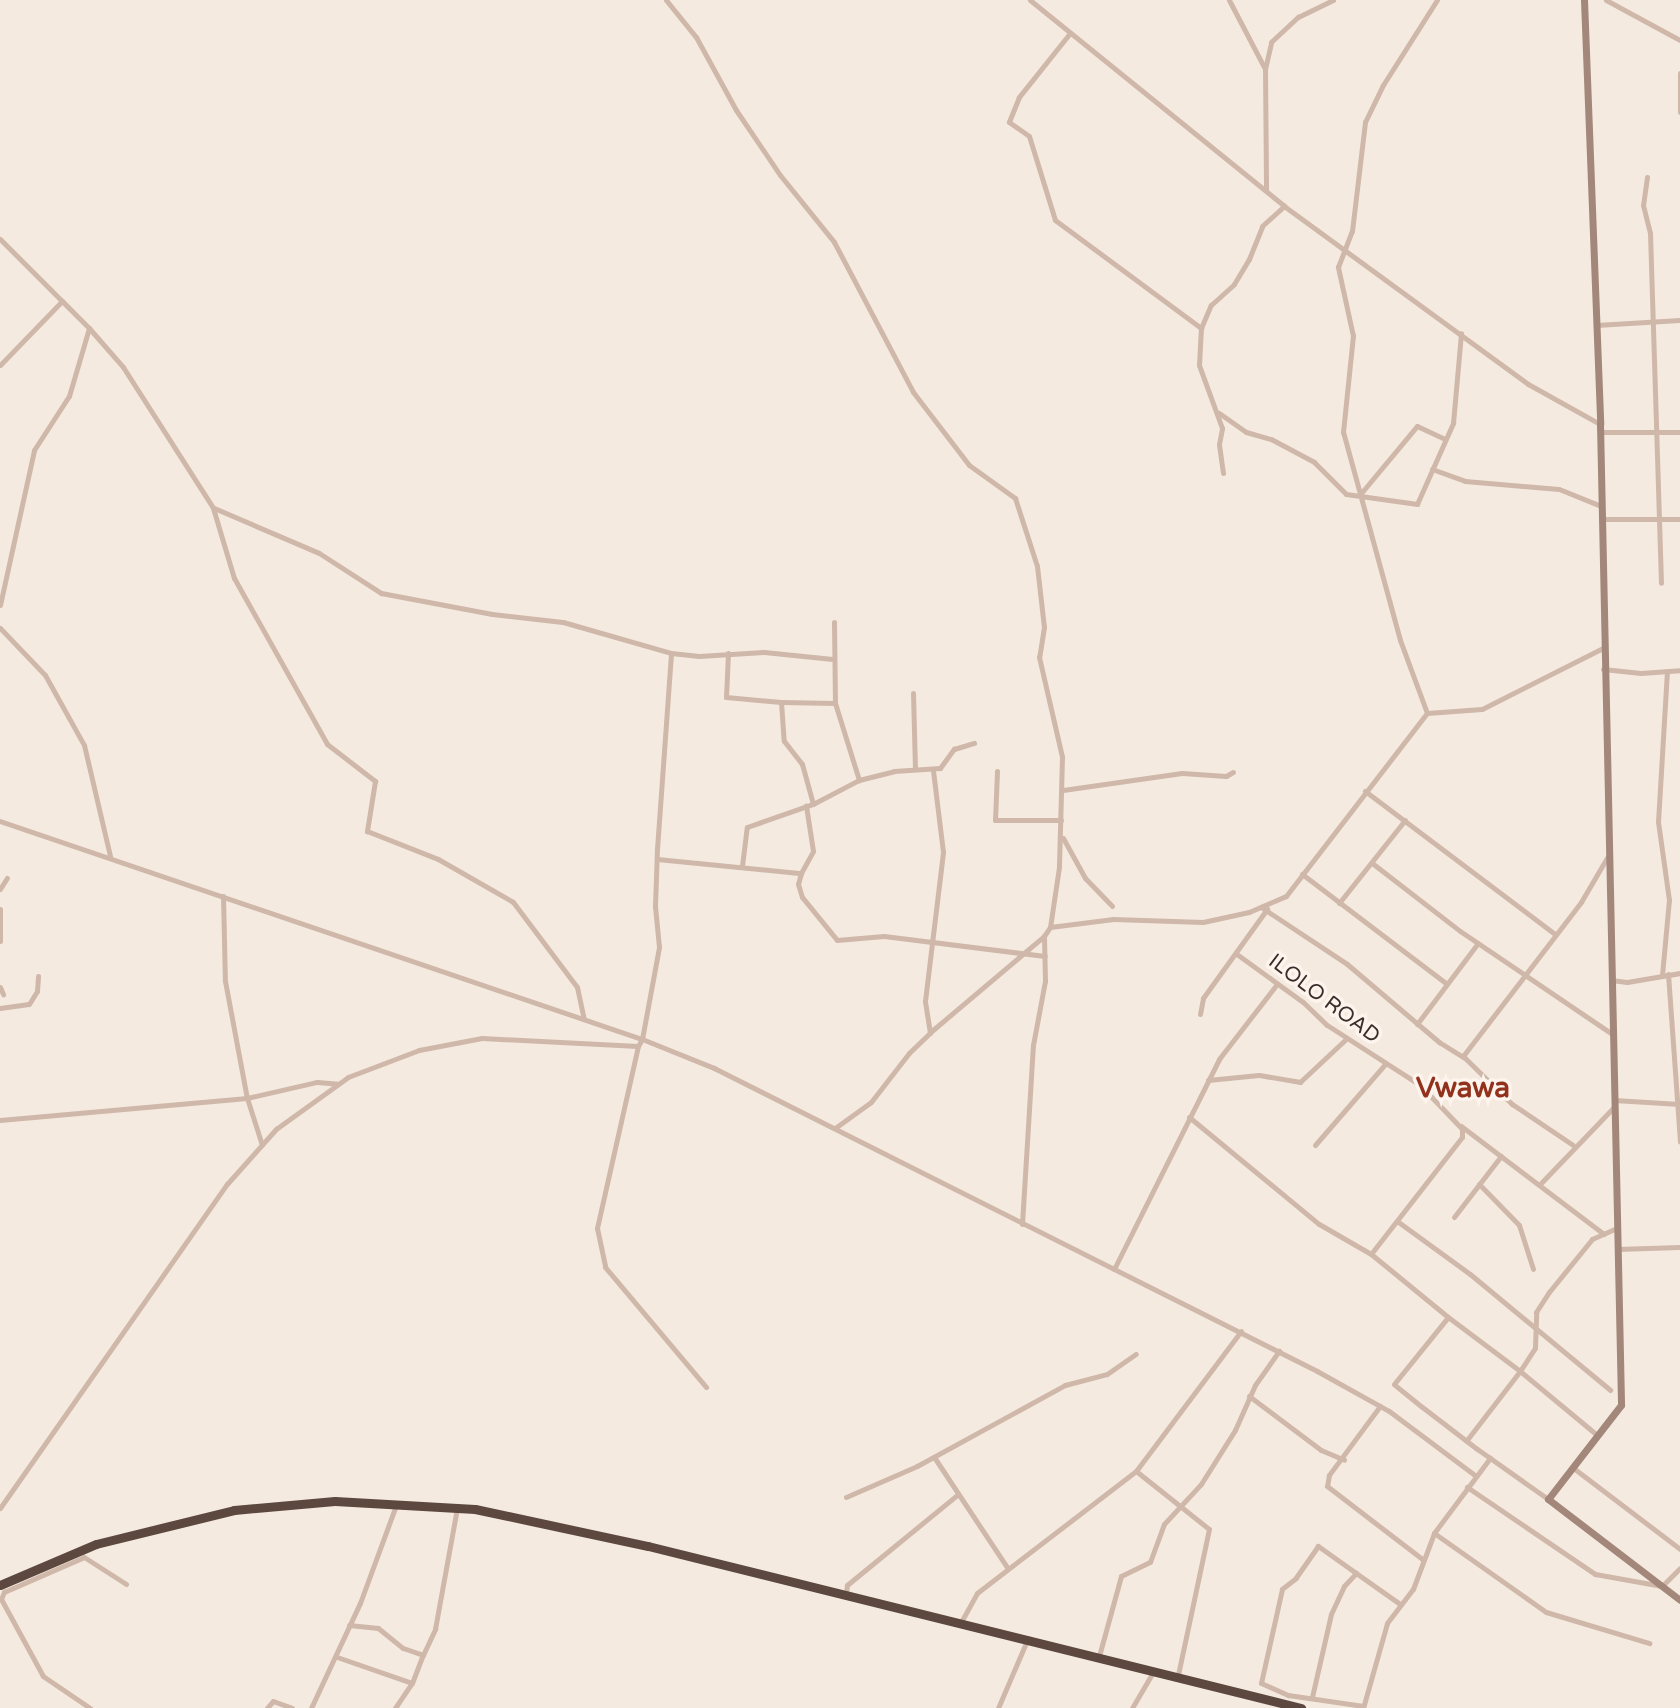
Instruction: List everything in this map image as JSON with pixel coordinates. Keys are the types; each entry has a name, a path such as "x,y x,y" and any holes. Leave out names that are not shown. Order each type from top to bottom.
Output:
{"highway":[{"path":"0,1585 96,1544 234,1510 335,1500 457,1508 648,1546 1155,1669 1301,1708"}],"street":[{"path":"666,0 696,37 736,110 780,176 834,242 913,392 969,465 1016,498 1037,566 1044,627 1039,657 1062,757 1061,833 1050,928 1028,954 930,1032 871,1102 835,1128"},
{"path":"1030,0 1284,206 1528,384 1600,428 1680,432"},
{"path":"1229,0 1265,69"},
{"path":"1266,189 1265,69 1271,42 1298,17 1333,0"},
{"path":"1427,713 1401,640 1342,415 1350,383 1353,336 1338,267 1352,231 1365,122 1383,85 1437,0"},
{"path":"1548,1499 1621,1405 1600,428 1584,0"},
{"path":"1606,0 1680,40"},
{"path":"1070,33 1019,97 1009,122 1029,136 1055,220 1200,328"},
{"path":"1680,73 1680,112"},
{"path":"1647,177 1643,205 1649,222 1662,520 1661,583"},
{"path":"1223,474 1219,413 1199,365 1200,328 1211,305 1234,284 1249,259 1262,226 1284,206"},
{"path":"0,239 89,328 123,368 214,508 234,578 327,744 374,781 367,831 438,859 513,902 577,987 584,1019"},
{"path":"0,365 62,300"},
{"path":"1595,325 1680,320"},
{"path":"0,605 34,450 69,396 89,328"},
{"path":"1219,413 1246,432 1271,439 1314,462 1346,494 1362,494 1417,504 1443,438 1453,424 1461,333"},
{"path":"1362,494 1417,426 1443,438"},
{"path":"1432,470 1465,481 1559,489 1601,506"},
{"path":"214,508 319,553 381,593 492,614 563,622 671,653 728,653 833,659"},
{"path":"1601,519 1680,519"},
{"path":"834,622 835,703 859,780"},
{"path":"0,628 45,675 84,745 110,856"},
{"path":"1200,1014 1203,998 1238,955 1264,909 1270,903 1286,896 1427,713 1482,709 1603,648"},
{"path":"671,653 657,859 658,960 597,1228 605,1267 706,1387"},
{"path":"728,653 727,699 835,703"},
{"path":"1604,669 1680,670"},
{"path":"1667,671 1658,822 1669,900 1665,974 1680,1142"},
{"path":"914,693 915,769"},
{"path":"781,702 784,741 802,764 810,805 813,851 801,873 799,891 833,937 884,936 1045,956"},
{"path":"742,866 747,827 810,805 859,780 915,769 933,770 944,765 954,749 974,743"},
{"path":"930,1032 925,1001 930,942 943,852 933,770"},
{"path":"997,771 995,820 1061,820"},
{"path":"1063,790 1182,772 1226,776 1233,772"},
{"path":"1365,791 1405,820 1425,840 1555,934"},
{"path":"1339,903 1405,820"},
{"path":"0,821 110,856 642,1039 714,1068 1279,1351 1380,1406 1476,1476"},
{"path":"1061,833 1085,878 1112,906"},
{"path":"1463,1056 1555,934 1608,856"},
{"path":"657,859 801,873"},
{"path":"1372,863 1478,943 1525,972 1612,1034"},
{"path":"1302,874 1447,984"},
{"path":"0,889 7,878"},
{"path":"223,896 225,982 247,1098 262,1145"},
{"path":"0,909 0,941"},
{"path":"1050,928 1113,919 1203,922 1264,909 1347,964 1417,1024 1463,1056 1512,1104 1573,1144"},
{"path":"1022,1224 1033,1045 1045,981 1044,936"},
{"path":"1417,1024 1478,943"},
{"name":"ILOLO ROAD","path":"1238,955 1347,1038 1420,1085 1458,1124 1541,1182 1604,1234"},
{"path":"1611,980 1627,982 1680,973"},
{"path":"0,1008 29,1004 37,991 38,976"},
{"path":"1114,1269 1166,1173 1207,1080 1277,984"},
{"path":"0,987 3,994"},
{"path":"0,1508 227,1184 262,1145 338,1084 419,1049 482,1038 638,1046"},
{"path":"1207,1080 1259,1075 1300,1082 1347,1038"},
{"path":"1315,1145 1386,1063"},
{"path":"0,1121 247,1098 317,1082 338,1084"},
{"path":"1541,1182 1573,1144 1614,1104 1678,1104"},
{"path":"1189,1117 1333,1235 1371,1254 1520,1371 1597,1436"},
{"path":"1371,1254 1462,1137 1458,1124"},
{"path":"1454,1217 1501,1156"},
{"path":"1479,1184 1519,1224 1533,1269"},
{"path":"1397,1221 1534,1326 1610,1390"},
{"path":"1535,1345 1536,1312 1549,1292 1592,1239 1616,1227"},
{"path":"1617,1249 1680,1247"},
{"path":"1448,1317 1394,1384 1680,1600"},
{"path":"961,1622 977,1593 1136,1471 1241,1331"},
{"path":"1466,1441 1520,1371 1535,1345 1548,1338"},
{"path":"1099,1656 1121,1576 1150,1562 1164,1524 1184,1505 1235,1430 1249,1396 1279,1351"},
{"path":"846,1497 934,1457 1065,1385 1107,1374 1136,1354"},
{"path":"1249,1396 1321,1450 1344,1460"},
{"path":"1380,1406 1344,1460 1329,1475 1327,1486 1422,1559"},
{"path":"934,1457 1008,1569"},
{"path":"1400,1604 1318,1546 1282,1589 1261,1683 1288,1695 1363,1707 1379,1638 1413,1588 1434,1533 1490,1458"},
{"path":"1572,1467 1680,1549"},
{"path":"1136,1471 1184,1505 1209,1529 1209,1543 1178,1675"},
{"path":"1467,1488 1595,1574 1662,1586"},
{"path":"846,1594 847,1585 957,1495"},
{"path":"311,1708 337,1657 397,1503"},
{"path":"395,1708 412,1684 435,1629 457,1508"},
{"path":"1434,1533 1546,1612 1649,1643"},
{"path":"90,1708 43,1675 1,1599 4,1592 84,1557 126,1584"},
{"path":"1662,1586 1680,1568"},
{"path":"1312,1697 1331,1614 1344,1586 1356,1573"},
{"path":"349,1625 378,1628 403,1648 423,1655"},
{"path":"998,1708 1028,1638"},
{"path":"337,1657 412,1684"},
{"path":"1132,1708 1155,1669"},
{"path":"267,1708 273,1701 292,1708"}],"district":[{"name":"Vwawa","path":"1463,1088"}]}
